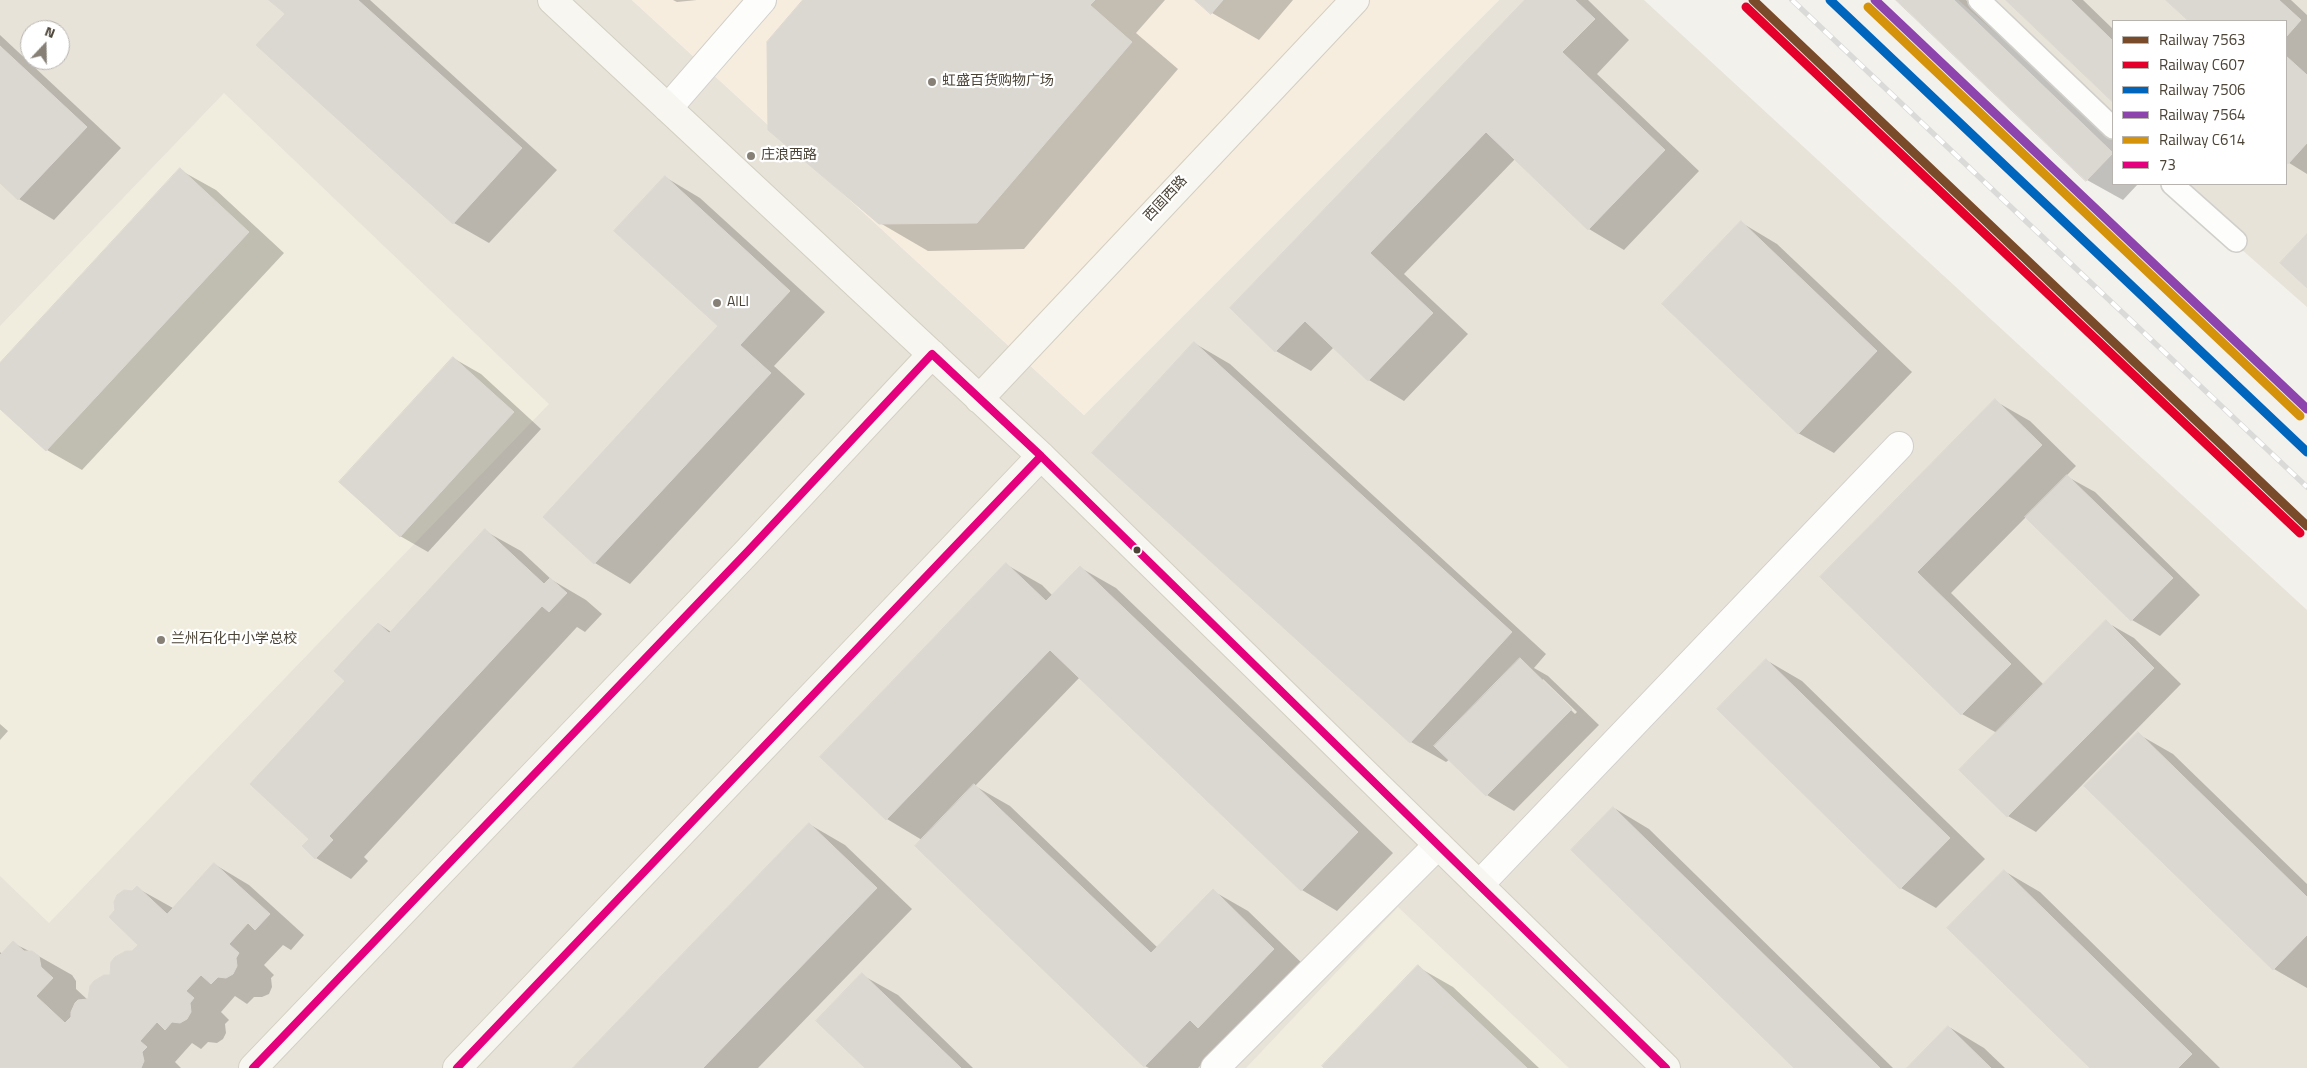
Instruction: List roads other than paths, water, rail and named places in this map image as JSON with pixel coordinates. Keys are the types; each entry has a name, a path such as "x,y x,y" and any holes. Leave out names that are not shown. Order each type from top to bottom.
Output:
{"main road":[{"path":"552,0 1041,456 1666,1068"},
{"name":"西固西路","path":"979,399 1355,0"},
{"path":"252,1068 742,558 932,354"},
{"path":"457,1068 1041,456"}],"street":[{"path":"668,108 762,0"},
{"path":"1479,885 1899,446"},
{"path":"1214,1068 1438,845"}],"lane":[{"path":"1979,0 2112,127"},
{"path":"2173,185 2236,241"}],"railway":[{"path":"1792,0 2307,487"}],"rail line":[{"name":"7563","path":"1753,0 2307,526"},
{"name":"7506","path":"1830,0 2307,452"},
{"name":"7564","path":"1875,0 2307,409"},
{"name":"C607","path":"1746,7 2300,533"},
{"name":"C614","path":"1868,7 2300,416"}],"place":[{"name":"虹盛百货购物广场","path":"932,82"},
{"name":"庄浪西路","path":"751,156"},
{"name":"AILI","path":"717,303"},
{"name":"兰州石化中小学总校","path":"161,640"}]}
